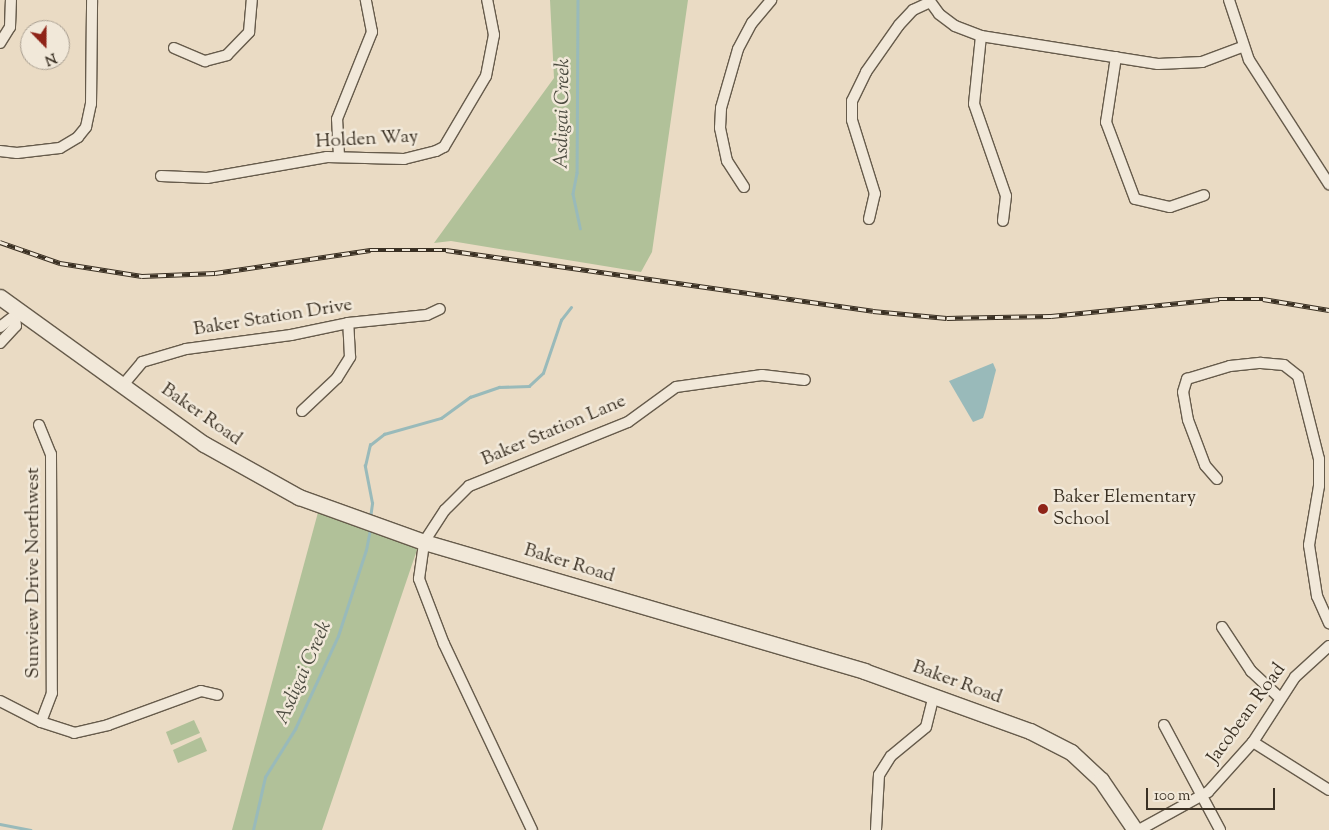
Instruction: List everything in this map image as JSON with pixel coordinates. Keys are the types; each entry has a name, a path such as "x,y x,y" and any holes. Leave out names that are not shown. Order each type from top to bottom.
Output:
{"main road":[{"name":"Baker Road","path":"0,297 17,315 123,384 226,458 299,497 424,542 864,671 1030,731 1071,752 1100,780 1135,830"}],"street":[{"path":"0,43 10,27 11,0"},
{"path":"0,151 17,153 60,148 78,137 86,127 91,104 92,0"},
{"path":"174,48 205,61 227,56 249,32 252,0"},
{"path":"339,156 337,119 372,32 366,0"},
{"name":"Holden Way","path":"161,176 207,178 339,156 413,158 444,146 486,76 494,35 487,0"},
{"path":"744,187 727,161 720,128 722,108 738,49 752,23 772,0"},
{"path":"1229,0 1242,47 1329,184"},
{"path":"869,219 875,194 852,120 852,100 866,72 899,25 913,10 930,1 955,26 981,36 1116,57 1182,64 1202,62 1242,47"},
{"path":"981,36 974,104 1006,196 1003,221"},
{"path":"1116,57 1106,122 1135,199 1170,207 1204,195"},
{"name":"Baker Station Drive","path":"123,384 142,362 155,356 348,323 427,315 440,309"},
{"path":"0,327 7,320 17,315"},
{"path":"0,342 16,326 17,315"},
{"path":"302,411 338,378 350,357 348,323"},
{"path":"1217,479 1205,465 1188,420 1183,392 1187,379 1230,366 1261,363 1284,365 1298,376 1319,460 1319,486 1309,545 1317,596 1329,623"},
{"name":"Baker Station Lane","path":"424,542 445,510 469,486 628,422 676,387 762,374 805,380"},
{"name":"Sunview Drive Northwest","path":"40,425 51,454 52,693 41,722"},
{"path":"424,542 419,579 444,644 532,830"},
{"path":"1222,627 1251,671 1280,698"},
{"name":"Jacobean Road","path":"1140,830 1202,797 1253,742 1280,698 1304,667 1329,646"},
{"path":"0,701 41,722 74,733 108,725 201,691 218,695"},
{"path":"876,830 879,775 891,756 926,727 934,695"},
{"path":"1164,725 1220,830"},
{"path":"1253,742 1329,790"}],"green space":[{"path":"550,0 688,0 652,252 641,272 451,241 434,243 554,78"},
{"path":"320,505 420,541 322,830 232,830"},
{"path":"194,720 200,733 171,745 166,732"},
{"path":"201,737 207,751 178,763 173,750"}],"water":[{"path":"993,363 996,370 983,418 973,422 949,381"}],"waterway":[{"name":"Asdigai Creek","path":"578,0 577,173 573,194 580,228"},
{"name":"Asdigai Creek","path":"370,518 372,503 365,466 370,445 384,434 441,418 470,397 499,387 529,386 543,373 561,320 571,307"},
{"name":"Asdigai Creek","path":"253,830 265,777 295,729 338,636 366,550 370,529"},
{"name":"Asdigai Creek","path":"0,824 30,830"}],"railway":[{"path":"0,242 60,263 142,276 215,273 370,250 446,250 873,311 947,318 1051,316 1219,299 1263,299 1329,310"}],"place":[{"name":"Baker Elementary School","path":"1043,509"}]}
